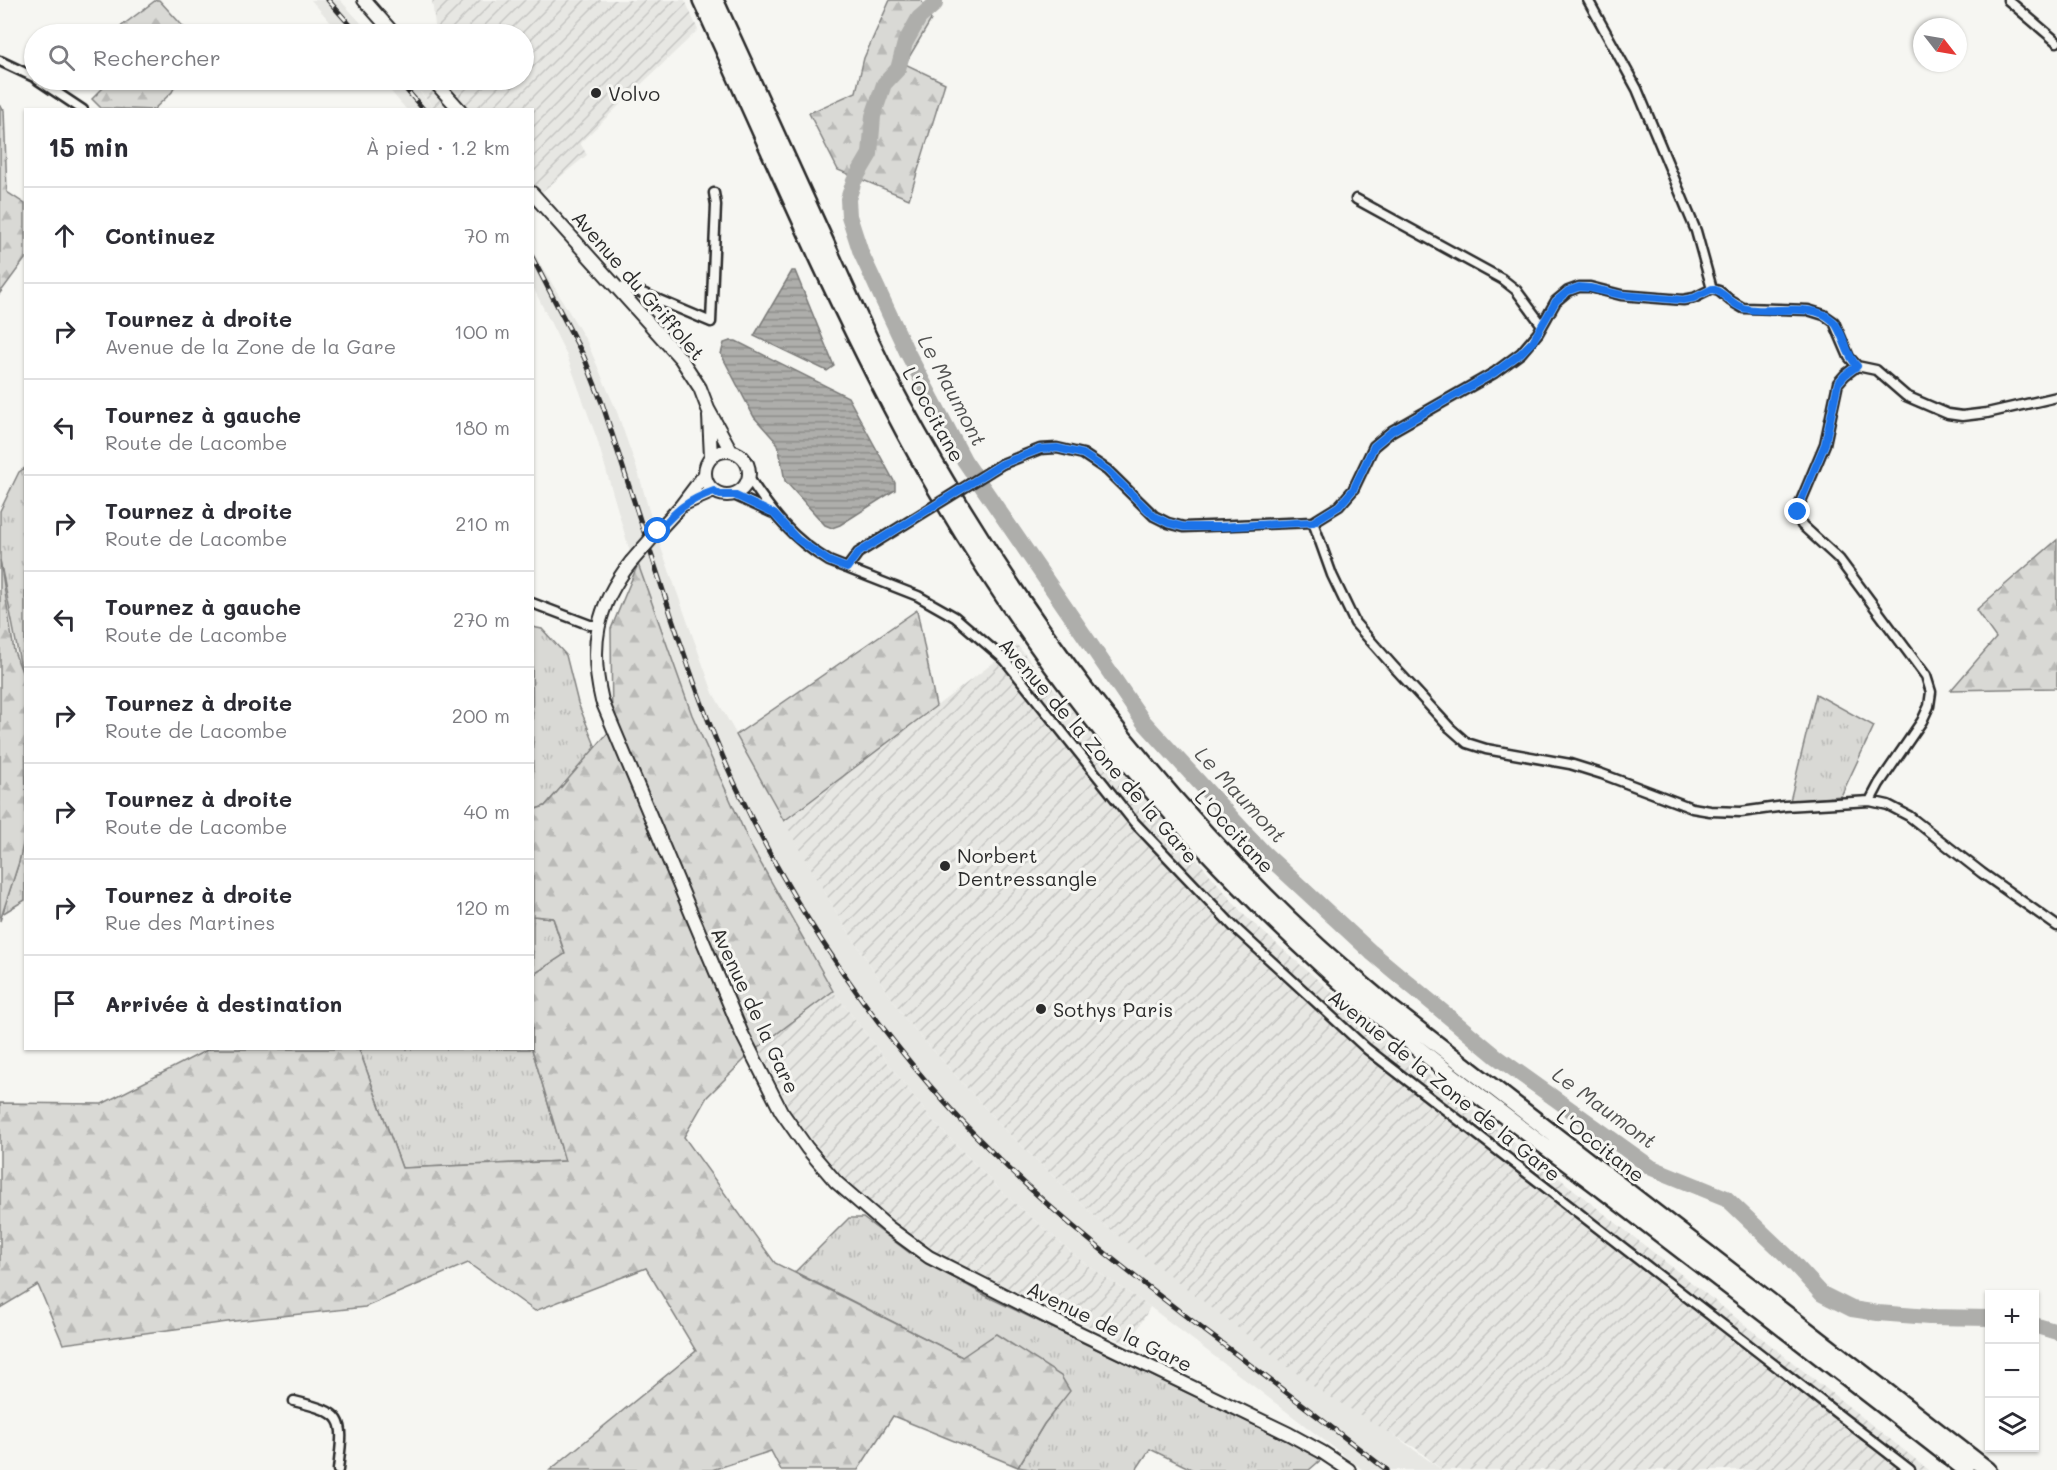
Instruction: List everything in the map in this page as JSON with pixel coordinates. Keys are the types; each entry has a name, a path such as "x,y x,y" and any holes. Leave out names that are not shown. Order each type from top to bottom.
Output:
{"highway":[{"name":"L'Occitane","path":"701,0 862,350 925,471 982,564 1051,665 1160,801 1244,891 1294,940 1395,1030 1966,1470"},
{"name":"L'Occitane","path":"715,0 870,340 901,402 961,504 1023,602 1078,679 1132,748 1250,879 1318,945 1388,1006 1988,1470"}],"street":[{"path":"364,0 385,24"},
{"path":"1588,0 1638,88 1696,231 1712,289"},
{"path":"2008,0 2057,42"},
{"path":"0,61 24,72"},
{"path":"54,90 80,108"},
{"path":"442,90 458,108"},
{"path":"619,289 624,287 633,289 711,322 716,205 714,192"},
{"name":"Avenue du Griffolet","path":"534,195 681,359 700,388 708,409 731,451"},
{"path":"1356,199 1502,279 1516,290 1542,325"},
{"path":"847,568 858,553 1002,464 1040,449 1057,448 1083,454 1107,470 1154,516 1168,523 1184,527 1313,522 1339,506 1353,490 1374,446 1392,431 1494,373 1521,353 1533,341 1556,301 1568,291 1579,287 1622,295 1683,300 1694,298 1712,289 1719,291 1743,308 1808,310 1824,315 1834,322 1849,357 1857,366 1875,370 1906,396 1948,414 1962,416 1987,413 2044,402 2057,397"},
{"path":"1857,366 1838,383 1825,444 1798,512 1802,525 1839,559 1926,676 1930,692 1929,706 1922,721 1870,801"},
{"path":"708,409 711,457 705,474 709,486 720,495 734,495 741,491 749,478 750,471 744,458 731,451 724,451 711,457"},
{"name":"Avenue de la Gare","path":"705,474 680,507 619,577 608,598 599,625 594,660 602,700 659,839 742,1035 781,1111 807,1148 836,1182 888,1227 929,1257 1053,1320 1289,1434 1322,1452 1348,1470"},
{"name":"Avenue de la Zone de la Gare","path":"749,478 774,514 797,539 829,561 918,596 955,617 1005,660 1134,822 1233,926 1367,1049 1910,1470"},
{"path":"680,507 699,496 714,491"},
{"name":"Avenue de la Zone de la Gare","path":"734,495 774,514"},
{"path":"1313,522 1332,575 1355,623 1450,728 1467,742 1486,749 1570,764 1692,808 1710,811 1741,812 1785,806 1870,801 1888,805 1909,816 1982,873 2057,926"},
{"path":"534,604 590,625 599,625"},
{"path":"294,1401 324,1408 337,1416 342,1431 338,1470"}],"shaded area":[{"path":"311,0 340,0 362,24 332,24"},
{"path":"432,0 685,0 698,30 580,143 587,155 534,198 534,108 434,108 419,90 534,90 534,24 435,24"},
{"path":"390,90 418,90 434,108 405,108"},
{"path":"534,253 587,342 617,412 639,475 653,525 630,552 597,439 567,356 534,289"},
{"path":"792,271 795,271 834,366 827,371 754,336"},
{"path":"736,341 848,397 895,483 895,490 840,525 832,528 825,525 785,481 778,444 754,417 721,354 724,343"},
{"path":"659,542 713,693 839,917 906,1020 1001,1126 1103,1224 1442,1470 1363,1470 1150,1307 1083,1262 1004,1194 931,1119 833,991 751,846 692,715 638,564"},
{"path":"1017,645 1244,915 1407,1058 1929,1470 1442,1470 1417,1449 1317,1389 1103,1224 1001,1126 906,1020 839,917 784,821"},
{"path":"833,991 931,1119 1004,1194 1083,1262 1150,1307 1129,1345 948,1259 884,1216 836,1170 793,1115 759,1048"}],"green space":[{"path":"159,0 181,24 124,24"},
{"path":"890,0 921,0 931,20 905,64 945,83 909,199 838,170 809,113 856,92 864,58"},
{"path":"101,90 173,90 155,108 101,108 92,99"},
{"path":"0,106 4,110 7,192 24,203 24,260 0,293"},
{"path":"24,469 24,677 0,560 0,511 19,472"},
{"path":"2057,540 2057,688 1951,690 1996,638 1976,610"},
{"path":"0,560 14,651 24,677 24,840 0,921"},
{"path":"638,564 692,715 751,846 833,991 750,1054 707,1097 684,1137 775,1263 962,1357 996,1334 1061,1376 1070,1391 1044,1424 1018,1467 893,1416 858,1470 781,1470 771,1451 712,1470 550,1470 696,1351 646,1268 535,1311 468,1263 365,1307 235,1321 63,1344 38,1285 0,1308 0,1103 102,1104 207,1050 359,1050 402,1168 565,1161 532,1050 534,974 565,954 553,918 534,916 534,810 545,806 612,728 611,629"},
{"path":"917,610 936,706 784,821 736,735"},
{"path":"534,627 542,629 566,655 578,703 596,748 545,806 534,810"},
{"path":"1816,694 1874,726 1841,796 1790,801"},
{"path":"24,836 24,901 2,914 19,862"},
{"path":"534,916 553,918 565,955 534,974"},
{"path":"359,1050 532,1050 565,1161 402,1168"},
{"path":"849,1218 863,1218 910,1253 988,1297 1323,1458 1309,1470 1193,1470 1150,1449 1136,1470 1035,1470 1018,1467 1044,1424 1069,1391 962,1357 795,1272"}],"waterway":[{"name":"Le Maumont","path":"935,0 935,4 919,18 905,43 898,69 884,84 873,116 870,154 854,181 848,199 849,216 861,253 906,350 964,460 1143,721 1262,851 1371,952 1497,1057 1652,1168 1726,1198 1788,1257 1822,1294 1852,1309 1878,1313 1985,1318"},
{"name":"Le Maumont","path":"2039,1327 2057,1332"}],"railway":[{"path":"328,0 349,24"},
{"path":"407,90 422,108"},
{"path":"534,261 584,357 602,403 679,639 726,764 759,834 786,883 848,980 917,1071 993,1153 1044,1201 1152,1290 1387,1470"}],"place":[{"name":"Volvo","path":"596,93"},
{"name":"Norbert Dentressangle","path":"945,866"},
{"name":"Sothys Paris","path":"1041,1009"}],"route":[{"path":"658,531 680,507 699,496 714,491 720,495 734,495 757,504 774,514 797,539 815,552 847,568 858,553 1002,464 1040,449 1057,448 1083,454 1107,470 1145,509 1168,523 1184,527 1218,527 1313,522 1339,506 1353,490 1374,446 1392,431 1494,373 1521,353 1533,341 1556,301 1568,291 1579,287 1622,295 1683,300 1694,298 1712,289 1719,291 1743,308 1808,310 1824,315 1834,322 1849,357 1857,366 1838,383 1825,444 1798,512"}]}
